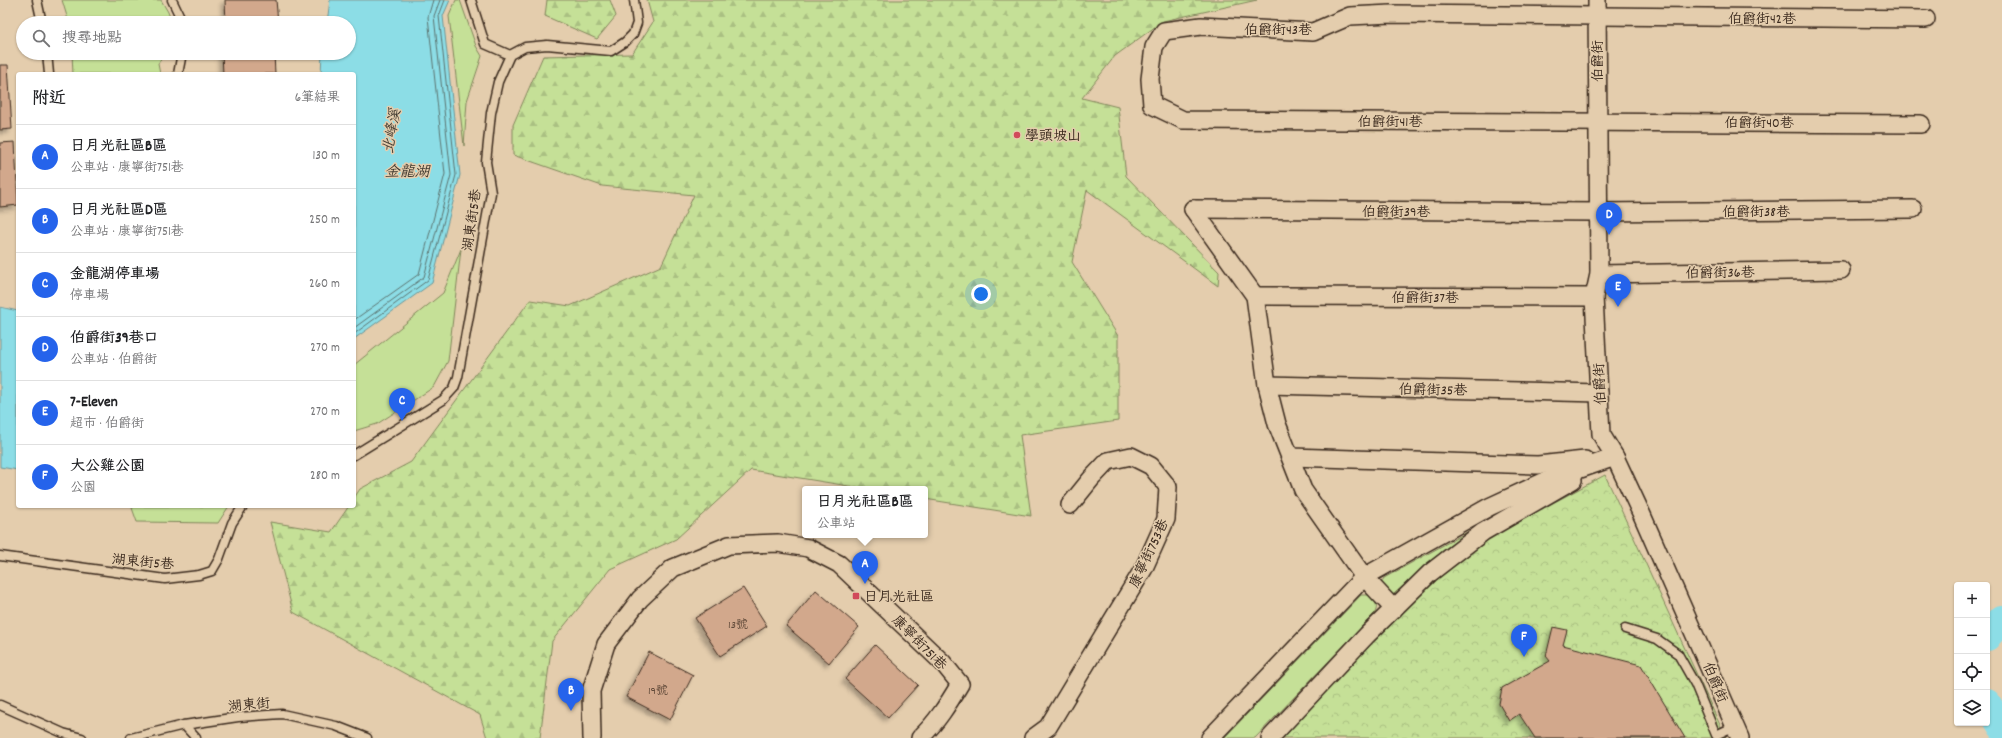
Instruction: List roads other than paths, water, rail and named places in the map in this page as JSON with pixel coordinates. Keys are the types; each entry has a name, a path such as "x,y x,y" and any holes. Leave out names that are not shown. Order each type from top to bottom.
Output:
{"street":[{"name":"伯爵街","path":"1597,0 1599,274 1594,297 1601,434 1615,457 1738,732"},
{"name":"伯爵街43巷","path":"1183,120 1152,105 1150,79 1154,47 1164,32 1201,26 1313,32 1350,16 1391,14 1598,18"},
{"name":"伯爵街42巷","path":"1598,18 1926,19"},
{"name":"伯爵街41巷","path":"1183,120 1597,121"},
{"name":"伯爵街40巷","path":"1597,121 1921,124"},
{"name":"伯爵街39巷","path":"1255,296 1193,209 1599,212"},
{"name":"伯爵街38巷","path":"1599,212 1913,209"},
{"name":"伯爵街36巷","path":"1599,274 1841,270"},
{"name":"伯爵街37巷","path":"1255,296 1594,297"},
{"path":"1255,296 1267,385 1277,424 1303,490 1364,578 1394,609"},
{"name":"伯爵街35巷","path":"1267,385 1599,393"},
{"name":"康寧街753巷","path":"1049,733 1144,568 1166,519 1168,487 1150,466 1131,456 1108,461 1070,505"},
{"path":"1291,457 1459,461 1538,465 1615,457"},
{"path":"1210,738 1364,578 1489,507 1543,482 1615,457"},
{"path":"1270,738 1430,573 1483,532 1615,457"},
{"name":"康寧街751巷","path":"592,738 591,691 606,644 640,599 673,568 729,545 778,543 808,548 839,564 943,662 960,684 946,708 932,727 920,738"},
{"path":"1034,738 1049,733"}],"lane":[{"path":"37,0 40,16"},
{"path":"172,0 180,16"},
{"path":"471,0 485,44 510,55 525,46 547,45 610,51 625,42 633,34 637,23 634,0"},
{"name":"湖東街5巷","path":"356,454 443,400 454,388 458,377 491,194 486,162 490,113 498,82 510,55"},
{"path":"48,60 49,72"},
{"path":"178,72 181,60"},
{"name":"湖東街5巷","path":"0,556 165,579 199,575 212,571 219,559 232,523 242,508"},
{"path":"1625,629 1657,639 1678,654 1695,684 1716,735 1738,732"},
{"path":"0,705 63,733 82,738"},
{"name":"湖東街","path":"131,738 184,725 238,717 282,714 336,726 368,738"},
{"path":"184,725 196,738"}],"water":[{"name":"金龍湖","path":"330,0 450,0 443,16 460,175 432,283 356,338 356,72 321,72 322,60 356,60 356,16 328,16"},
{"path":"0,307 16,311 16,470 0,467"}],"waterway":[{"path":"1990,633 2002,619"},
{"path":"1990,708 2002,727"}],"place":[{"name":"學頭坡山","path":"1017,135"},
{"name":"伯爵街39巷口","path":"1609,235"},
{"name":"7-Eleven","path":"1618,307"},
{"name":"金龍湖停車場","path":"402,421"},
{"name":"日月光社區B區","path":"865,584"},
{"name":"日月光社區","path":"856,596"},
{"name":"大公雞公園","path":"1524,657"},
{"name":"日月光社區D區","path":"571,711"}],"water label":[{"name":"北峰溪","path":"391,131"}]}
